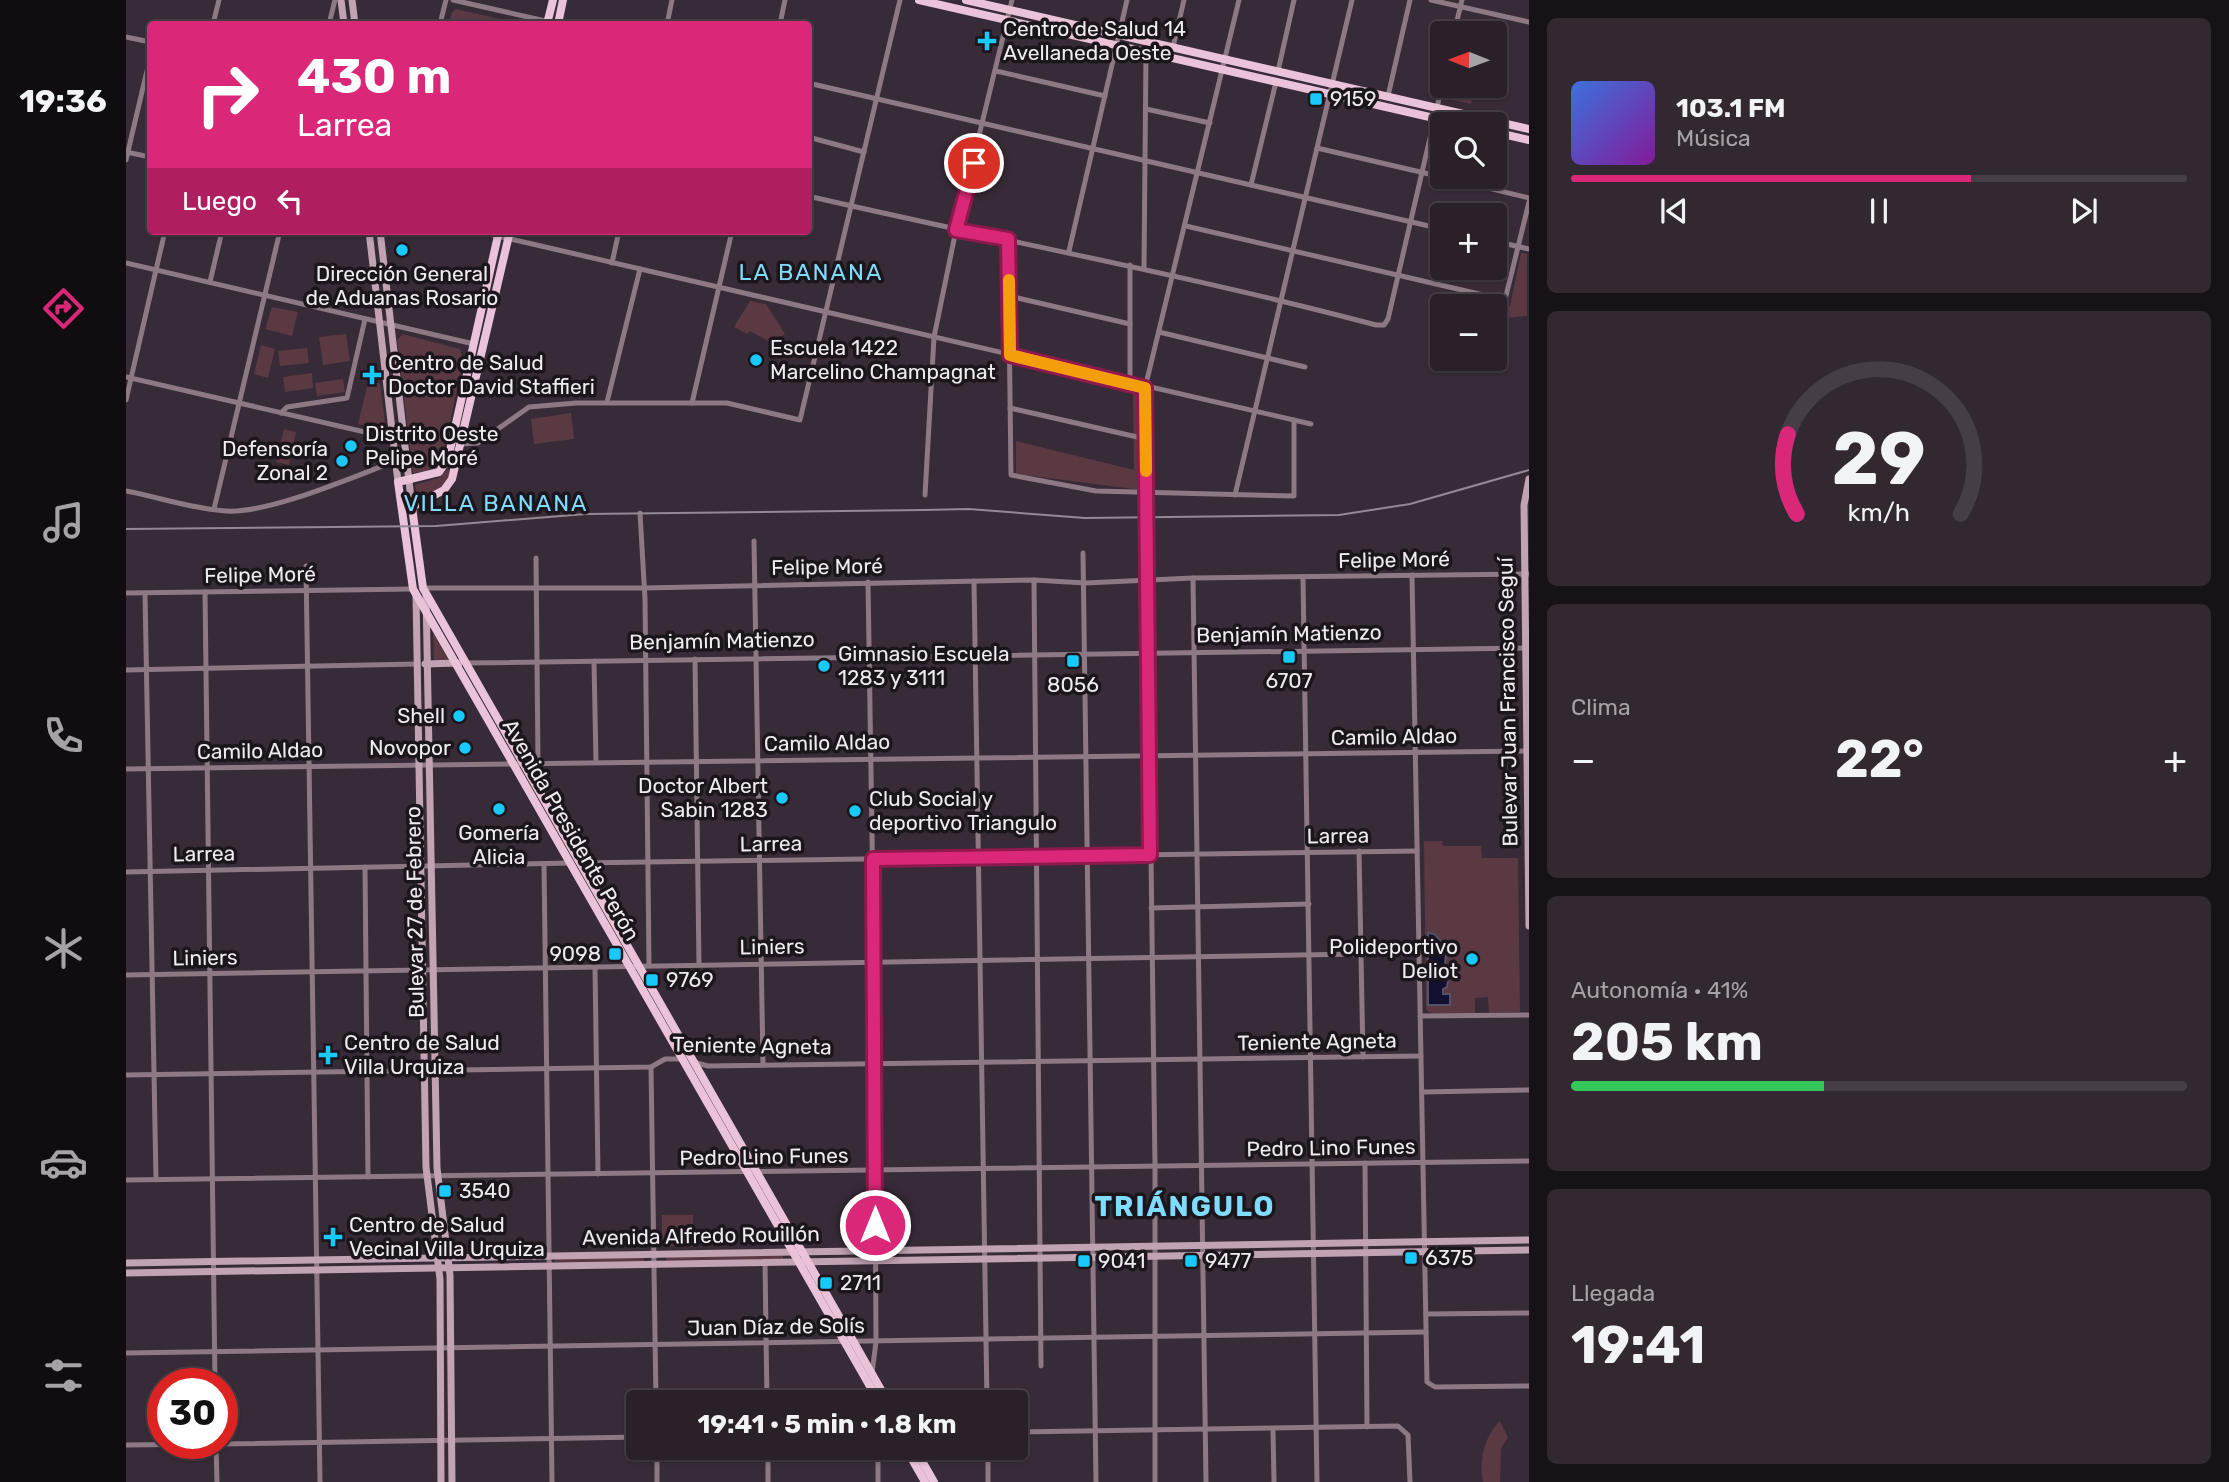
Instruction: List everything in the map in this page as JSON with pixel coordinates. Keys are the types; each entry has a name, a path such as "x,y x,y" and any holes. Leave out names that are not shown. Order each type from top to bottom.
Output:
{"main road":[{"path":"341,0 344,21"},
{"path":"352,0 355,21"},
{"path":"548,21 553,0"},
{"path":"559,21 563,0"},
{"path":"919,0 1430,117"},
{"path":"966,0 1529,129"},
{"path":"1507,135 1529,140"},
{"name":"Avenida Presidente Perón","path":"369,235 398,482 419,591 426,613 748,1173 804,1262 873,1390"},
{"name":"Avenida Presidente Perón","path":"380,235 419,591 466,663 581,863 758,1173 798,1253"},
{"path":"398,482 430,476 444,466 498,235"},
{"path":"412,507 444,490 452,479 509,235"},
{"name":"Bulevar Juan Francisco Seguí","path":"1529,479 1524,505 1529,926"},
{"name":"Bulevar 27 de Febrero","path":"419,591 422,971 427,1177 439,1267 441,1482"},
{"name":"Bulevar 27 de Febrero","path":"426,613 438,1177 449,1267 452,1482"},
{"name":"Benjamín Matienzo","path":"418,664 466,663"},
{"name":"Avenida Alfredo Rouillón","path":"126,1263 1529,1240"},
{"name":"Avenida Alfredo Rouillón","path":"126,1273 1529,1250"},
{"name":"Avenida Presidente Perón","path":"849,1342 881,1390"},
{"path":"912,1460 925,1482"},
{"path":"921,1460 934,1482"}],"street":[{"path":"214,21 219,0"},
{"path":"330,21 335,0"},
{"path":"441,21 446,0"},
{"path":"453,0 539,21"},
{"path":"668,21 672,0"},
{"path":"781,21 785,0"},
{"path":"461,444 478,443 529,407 607,402 727,403 800,419 900,0"},
{"path":"925,495 934,337 956,230 1012,0"},
{"path":"1069,251 1127,0"},
{"path":"1173,47 1184,0"},
{"path":"1155,1482 1155,1167 1145,388 1239,0"},
{"path":"1278,71 1294,0"},
{"path":"1235,495 1352,0"},
{"path":"1388,96 1410,0"},
{"path":"1432,0 1462,3 1529,22"},
{"path":"1457,21 1462,3"},
{"path":"126,37 147,41"},
{"path":"1144,268 1146,52"},
{"path":"126,160 147,70"},
{"path":"996,71 1105,96"},
{"path":"1251,185 1276,82"},
{"path":"812,84 1430,226"},
{"path":"1436,112 1439,98"},
{"path":"1146,109 1210,123"},
{"path":"812,197 956,230 1069,251 1384,325 1388,319 1430,136"},
{"path":"812,138 864,152"},
{"path":"1317,148 1430,174"},
{"path":"127,152 147,156"},
{"path":"1186,226 1505,300 1529,200 1487,189"},
{"path":"126,400 128,378 164,235"},
{"path":"210,282 221,235"},
{"path":"214,509 279,235"},
{"path":"509,235 640,269 1145,388 1311,424"},
{"path":"612,262 618,235"},
{"path":"692,403 731,235"},
{"path":"1008,239 1011,475 1096,491 1294,496 1294,420"},
{"path":"1507,244 1529,249"},
{"path":"126,263 484,347"},
{"path":"1130,265 1130,384"},
{"path":"607,402 640,269"},
{"path":"1009,296 1130,324"},
{"path":"281,412 287,407 347,398 365,319"},
{"path":"1159,331 1305,367"},
{"path":"128,378 404,441"},
{"path":"1010,408 1146,439"},
{"path":"126,491 228,512 264,506 340,483 406,457"},
{"path":"640,513 644,588 649,965"},
{"path":"754,541 763,1065"},
{"path":"1083,553 1096,1482"},
{"path":"536,558 538,762"},
{"path":"306,566 320,1482"},
{"name":"Felipe Moré","path":"126,593 644,588 1034,580 1085,583 1193,578 1526,574"},
{"path":"1412,575 1424,1242 1430,1386 1529,1386"},
{"path":"1303,577 1317,1482"},
{"path":"1193,578 1206,1482"},
{"path":"1034,580 1041,1366"},
{"path":"974,581 987,1390"},
{"path":"868,582 876,1251 876,1342 872,1373"},
{"path":"205,592 215,1368"},
{"path":"145,593 156,1180"},
{"name":"Benjamín Matienzo","path":"466,663 1527,648"},
{"path":"695,659 699,964"},
{"path":"594,661 596,762"},
{"name":"Benjamín Matienzo","path":"126,670 418,664"},
{"name":"Camilo Aldao","path":"126,769 1528,751"},
{"path":"1359,851 1363,1057"},
{"name":"Larrea","path":"126,872 1417,851"},
{"path":"544,864 552,1482"},
{"path":"365,867 368,1177"},
{"path":"1151,908 1309,904"},
{"name":"Liniers","path":"126,975 1419,953"},
{"path":"595,967 598,1174"},
{"path":"1420,1016 1529,1014"},
{"name":"Teniente Agneta","path":"126,1075 651,1067 665,1059 682,1058 708,1066 1421,1056"},
{"path":"651,1067 656,1390"},
{"path":"1422,1092 1529,1090"},
{"name":"Pedro Lino Funes","path":"126,1180 1529,1161"},
{"path":"1365,1163 1367,1427"},
{"path":"765,1263 767,1390"},
{"path":"1426,1314 1529,1312"},
{"name":"Juan Díaz de Solís","path":"126,1353 1426,1332"},
{"path":"1028,1432 1398,1426 1406,1430 1409,1443 1409,1482"},
{"path":"1273,1429 1274,1482"},
{"path":"238,1444 626,1437"},
{"path":"126,1445 147,1445"},
{"path":"216,1482 218,1459"},
{"path":"657,1460 657,1482"},
{"path":"768,1460 768,1482"},
{"path":"877,1460 878,1482"},
{"path":"988,1460 988,1482"}],"shaded area":[{"path":"456,9 509,21 450,21 452,12"},
{"path":"1448,98 1472,98 1471,104"},
{"path":"1521,253 1527,254 1527,316 1507,318 1507,305 1510,306"},
{"path":"750,301 766,304 785,334 772,343 750,331 747,334 734,327"},
{"path":"272,307 298,312 292,336 265,329"},
{"path":"346,334 350,361 323,365 319,337"},
{"path":"403,334 460,349 463,360 442,460 427,471 413,473 397,340"},
{"path":"261,345 275,349 268,378 254,374"},
{"path":"307,348 309,363 280,366 278,351"},
{"path":"312,373 313,388 285,392 283,377"},
{"path":"343,379 345,392 317,396 315,383"},
{"path":"368,383 380,383 386,432 358,424"},
{"path":"1133,393 1141,395 1142,490 1016,474 1016,441 1134,470"},
{"path":"571,413 574,439 534,444 531,419"},
{"path":"284,429 296,432 289,465 276,462"},
{"path":"448,469 452,472 438,489 429,494 417,494 415,485 438,478"},
{"path":"434,634 449,661 434,660"},
{"name":"Polideportivo Deliot","path":"1424,841 1442,841 1443,846 1481,846 1482,858 1518,858 1520,1012 1489,1013 1488,997 1475,998 1475,1013 1430,1013 1426,1009"},
{"path":"1428,933 1434,934 1447,947 1445,963 1450,971 1443,994 1450,994 1450,1005 1428,1005"},
{"path":"662,1215 693,1215 693,1247 667,1246 662,1242"},
{"path":"783,1255 783,1259 666,1260 666,1257"},
{"path":"644,1257 644,1261 555,1262 555,1258"},
{"path":"1500,1421 1508,1438 1501,1448 1500,1482 1483,1482 1484,1449 1490,1434"}],"railway":[{"path":"126,529 436,526 586,514 969,509 1085,518 1339,515 1410,504 1529,470"}],"slow traffic":[{"path":"1009,280 1010,355 1145,388 1146,471"}],"place":[{"name":"Centro de Salud 14 Avellaneda Oeste","path":"987,41"},
{"name":"9159","path":"1316,99"},
{"name":"Dirección General de Aduanas Rosario","path":"402,250"},
{"name":"Escuela 1422 Marcelino Champagnat","path":"756,360"},
{"name":"Centro de Salud Doctor David Staffieri","path":"372,375"},
{"name":"Distrito Oeste Pelipe Moré","path":"351,446"},
{"name":"Defensoría Zonal 2","path":"342,461"},
{"name":"6707","path":"1289,657"},
{"name":"8056","path":"1073,661"},
{"name":"Gimnasio Escuela 1283 y 3111","path":"824,666"},
{"name":"Shell","path":"459,716"},
{"name":"Novopor","path":"465,748"},
{"name":"Doctor Albert Sabin 1283","path":"782,798"},
{"name":"Gomería Alicia","path":"499,809"},
{"name":"Club Social y deportivo Triangulo","path":"855,811"},
{"name":"9098","path":"615,954"},
{"name":"Polideportivo Deliot","path":"1472,959"},
{"name":"9769","path":"652,980"},
{"name":"Centro de Salud Villa Urquiza","path":"328,1055"},
{"name":"3540","path":"445,1191"},
{"name":"Centro de Salud Vecinal Villa Urquiza","path":"333,1237"},
{"name":"6375","path":"1411,1258"},
{"name":"9041","path":"1084,1261"},
{"name":"9477","path":"1191,1261"},
{"name":"2711","path":"826,1283"}],"district":[{"name":"LA BANANA","path":"811,272"},
{"name":"VILLA BANANA","path":"496,503"},
{"name":"TRIÁNGULO","path":"1185,1206"}],"route":[{"path":"875,1225 873,859 1150,855 1145,388 1010,355 1008,239 956,230 974,163"}]}
